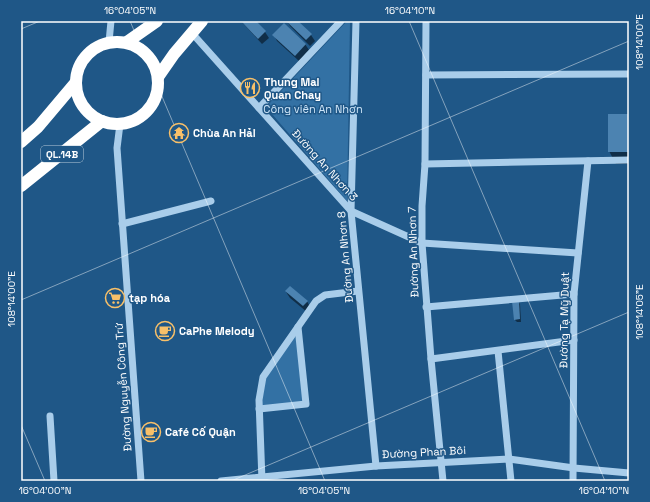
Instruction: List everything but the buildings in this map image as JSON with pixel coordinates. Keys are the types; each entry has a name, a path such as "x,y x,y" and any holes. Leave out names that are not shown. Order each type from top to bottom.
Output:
{"highway":[{"path":"127,42 157,21"},
{"path":"158,77 191,32 202,21"},
{"path":"109,42 127,42 144,51 151,58 156,67 158,88 155,99 149,109 131,122 120,124 102,121 92,115 83,106 78,95 76,82 78,68 85,56 96,47 109,42"},
{"name":"QL.14B","path":"21,142 38,127 76,82"},
{"name":"QL.14B","path":"21,186 102,121"}],"street":[{"path":"109,42 111,21"},
{"path":"259,108 341,21"},
{"name":"Đường An Nhơn 8","path":"356,21 351,211 376,466"},
{"name":"Đường An Nhơn 7","path":"426,21 425,164 422,206 422,243 426,307 443,481"},
{"name":"Đường An Nhơn 3","path":"191,32 351,211 422,243 578,253"},
{"path":"426,75 629,74"},
{"name":"Đường Nguyễn Công Trứ","path":"120,124 117,148 141,481"},
{"path":"425,164 629,160"},
{"name":"Đường Tạ Mỹ Duật","path":"573,481 574,294 588,161"},
{"path":"122,224 211,201"},
{"path":"262,479 259,400 263,377 316,301 325,295 358,291"},
{"path":"426,307 574,294"},
{"path":"259,409 306,404 298,327"},
{"path":"431,359 574,340"},
{"path":"498,350 511,481"},
{"path":"50,416 54,481"},
{"name":"Đường Phan Bôi","path":"221,481 262,479 376,466 509,459 574,468 629,473"}],"green space":[{"name":"Công viên An Nhơn","path":"347,21 350,21 347,201 266,107"},
{"path":"296,333 303,402 261,407 266,376"}],"place":[{"name":"Thung Mai Quan Chay","path":"250,88"},
{"name":"Chùa An Hải","path":"179,133"},
{"name":"tạp hóa","path":"115,298"},
{"name":"CaPhe Melody","path":"165,331"},
{"name":"Café Cố Quận","path":"151,432"}]}
